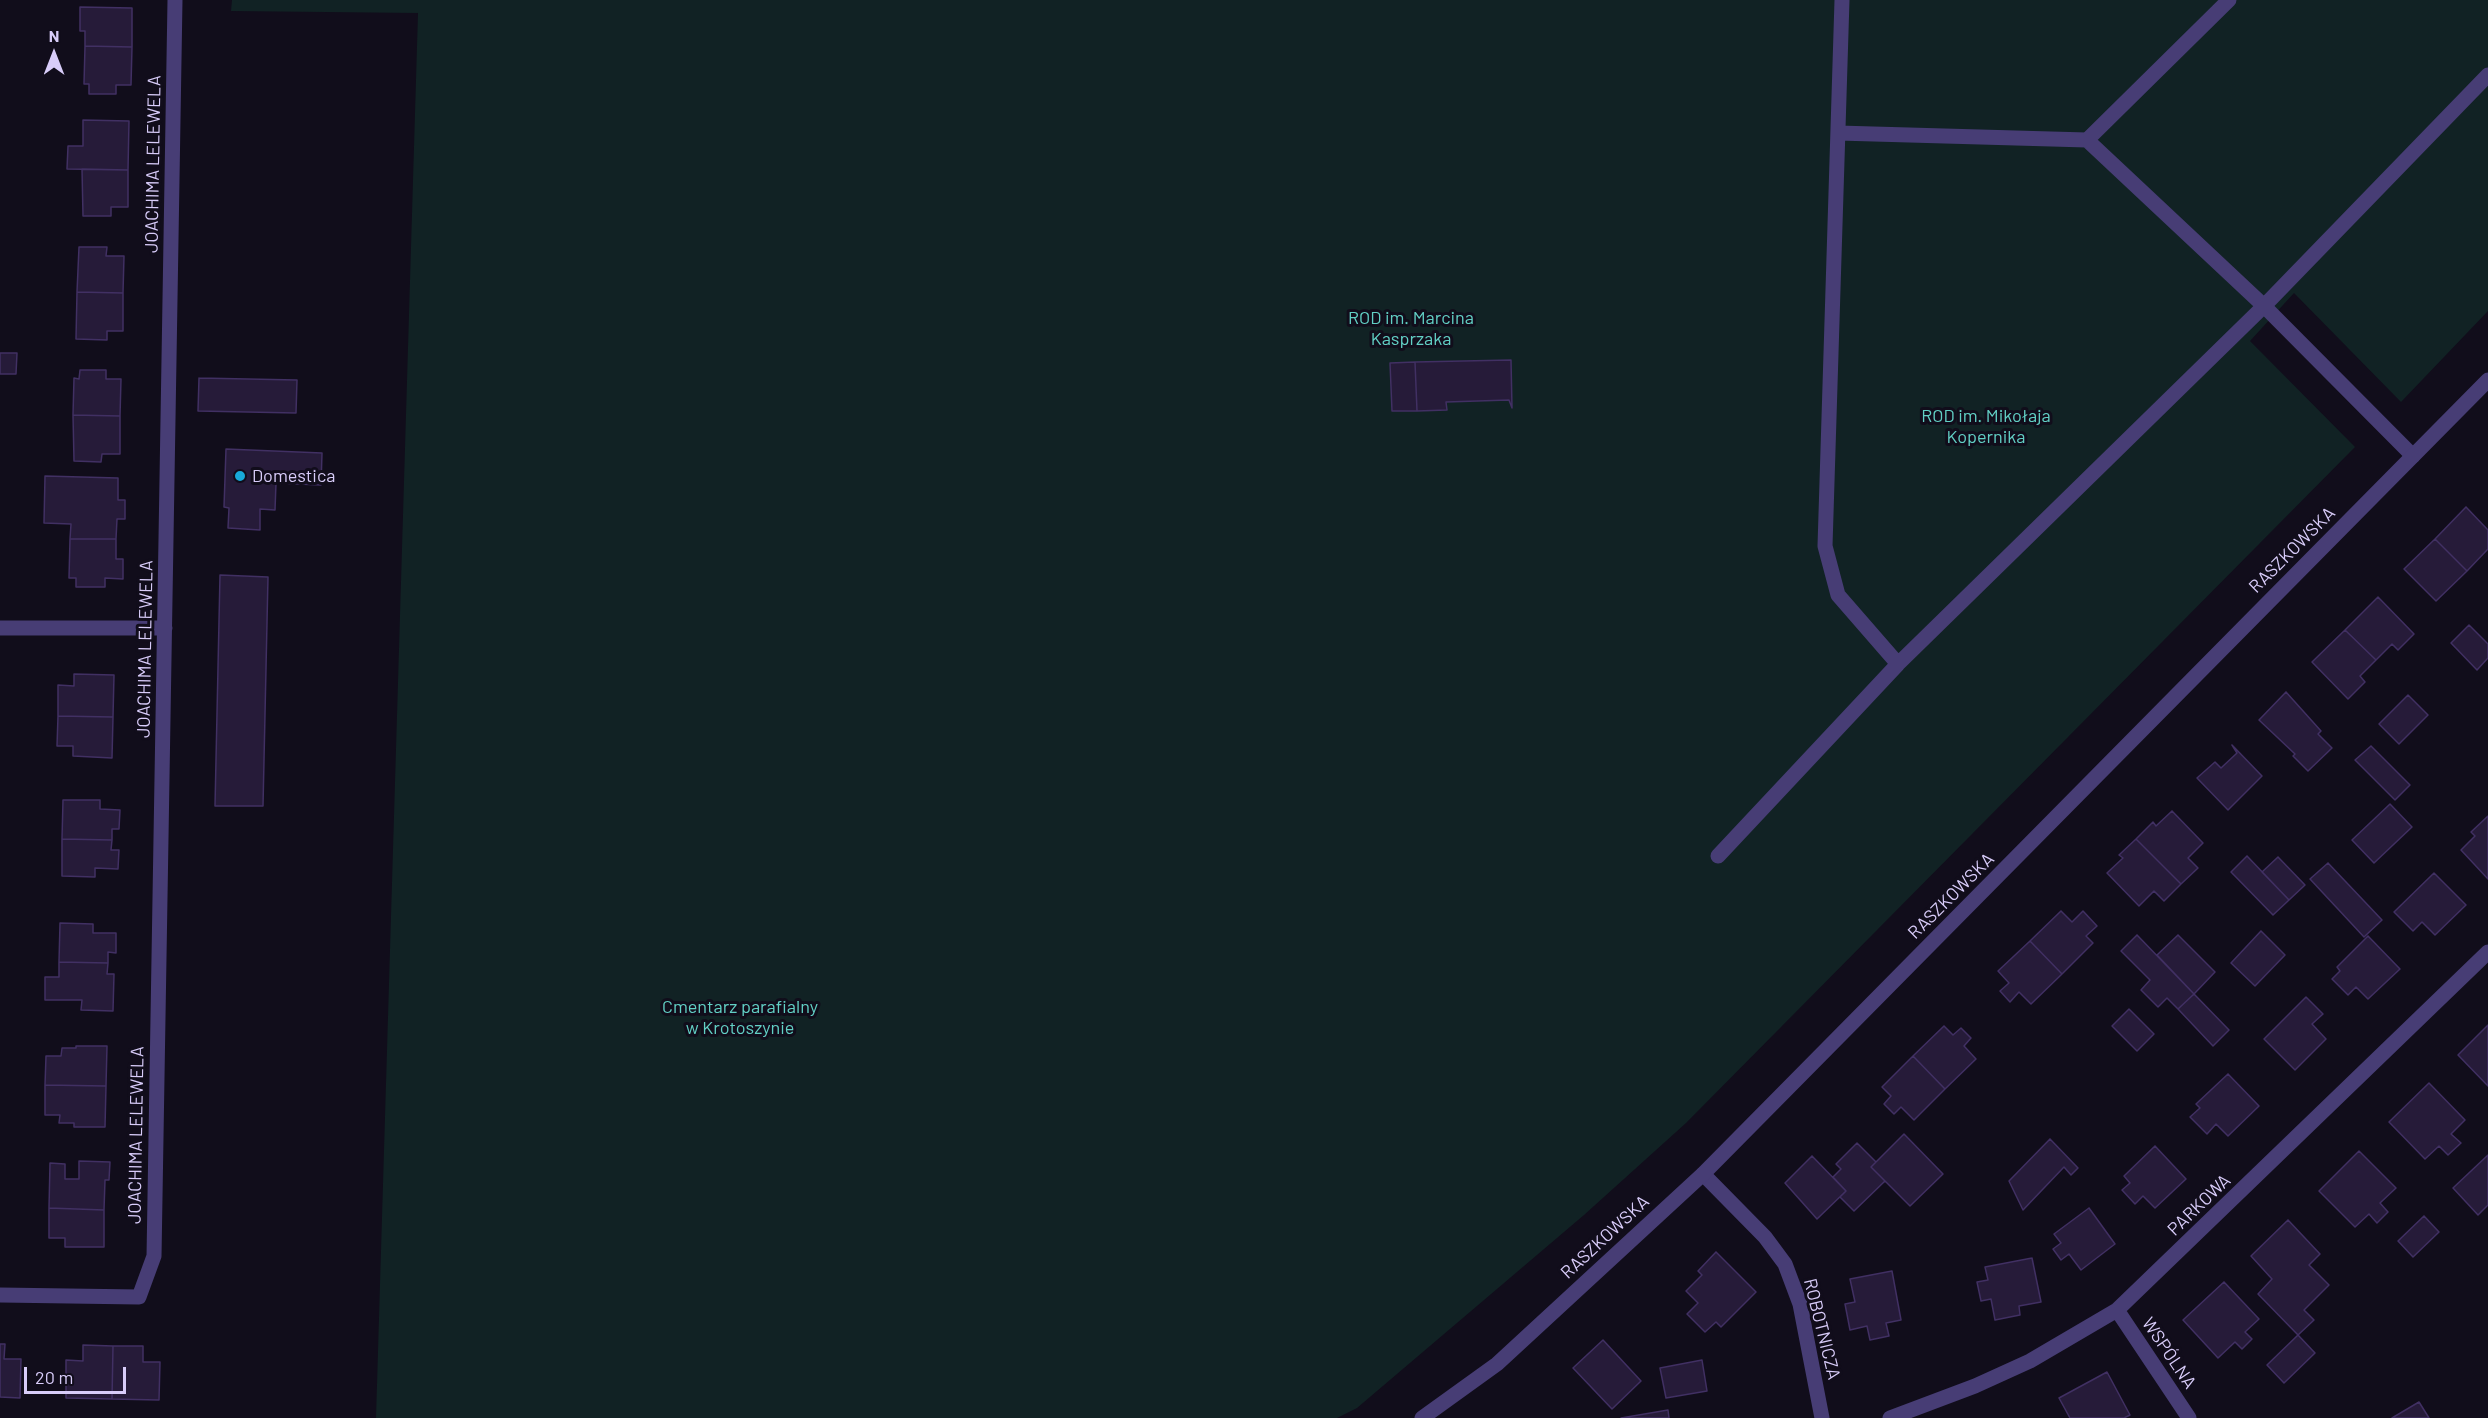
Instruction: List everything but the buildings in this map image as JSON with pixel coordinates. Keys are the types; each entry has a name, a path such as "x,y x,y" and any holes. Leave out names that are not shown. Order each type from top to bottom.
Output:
{"street":[{"name":"JOACHIMA LELEWELA","path":"0,1295 139,1297 154,1256 175,0"},
{"path":"1842,0 1825,546 1838,595 1898,664"},
{"path":"2087,140 2229,0"},
{"path":"1718,856 1898,664 2264,306 2488,75"},
{"path":"1838,132 2087,140 2264,306 2413,456"},
{"name":"RASZKOWSKA","path":"1422,1418 1497,1364 1703,1174 2488,380"},
{"path":"0,628 165,628"},
{"name":"PARKOWA","path":"1890,1418 1975,1386 2030,1361 2117,1310 2488,952"},
{"name":"ROBOTNICZA","path":"1703,1174 1766,1237 1785,1264 1800,1304 1822,1418"},
{"name":"WSPÓLNA","path":"2117,1310 2189,1418"}],"green space":[{"path":"232,0 2488,0 2488,311 2401,402 2294,293 2250,341 2355,447 1686,1123 1584,1215 1357,1408 1337,1418 376,1418 418,13 231,11"}],"place":[{"name":"Domestica","path":"240,476"}],"park label":[{"name":"ROD im. Marcina Kasprzaka","path":"1411,328"},
{"name":"ROD im. Mikołaja Kopernika","path":"1986,426"},
{"name":"Cmentarz parafialny w Krotoszynie","path":"740,1017"}]}
